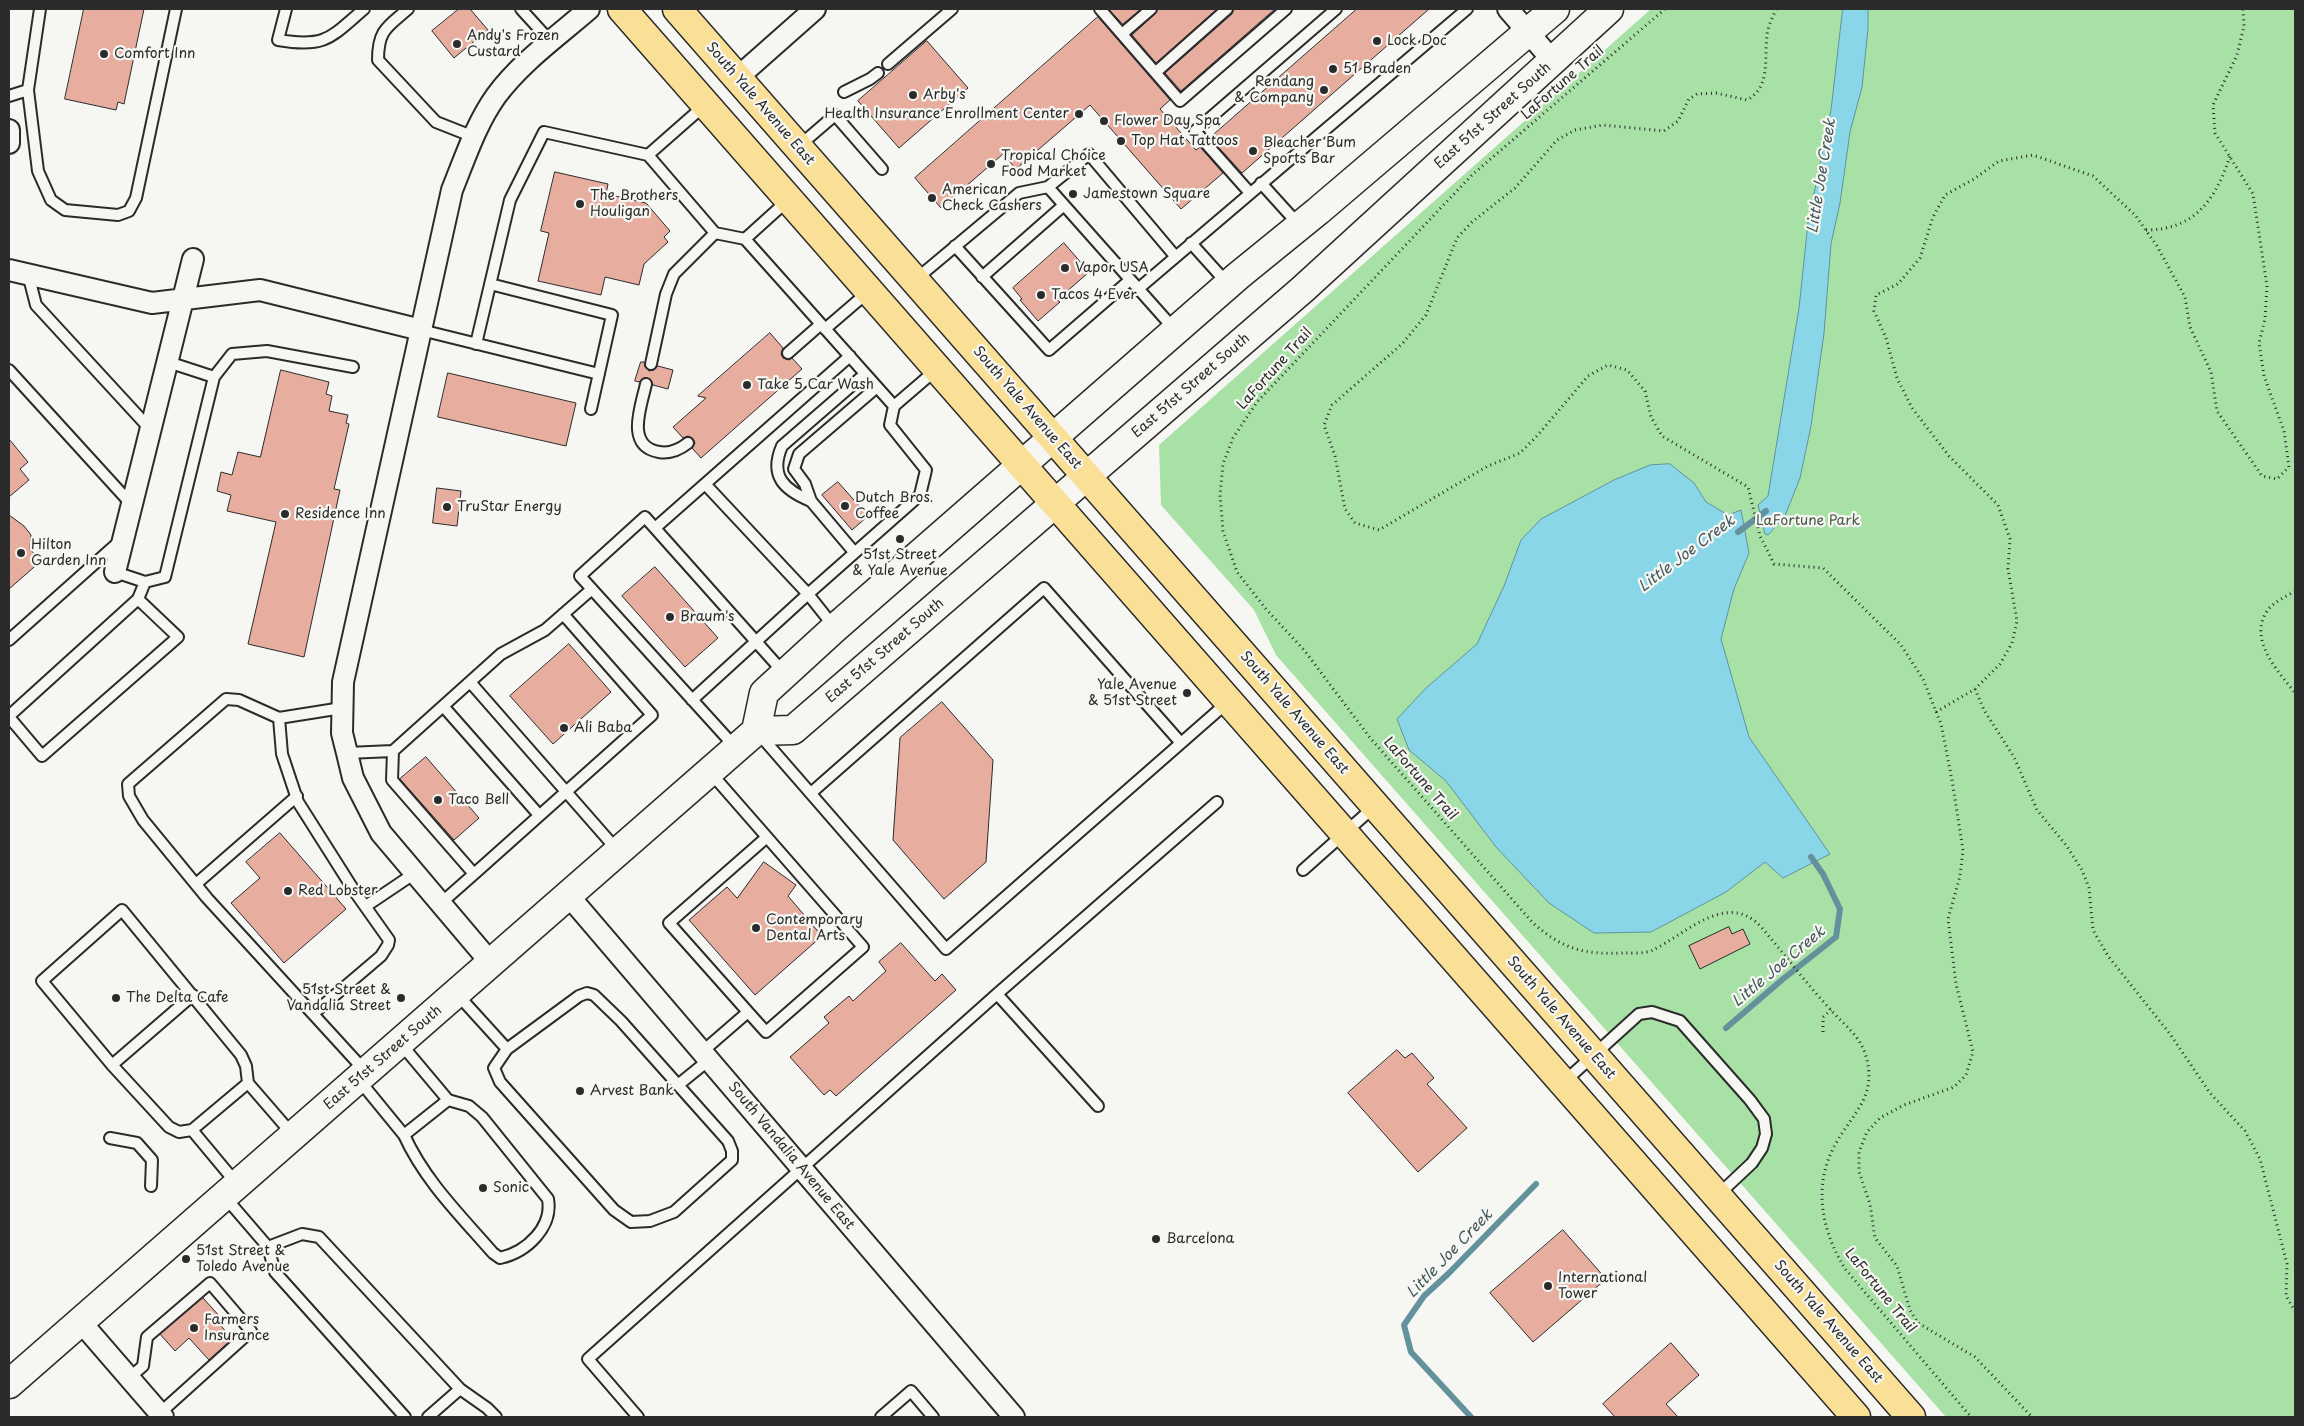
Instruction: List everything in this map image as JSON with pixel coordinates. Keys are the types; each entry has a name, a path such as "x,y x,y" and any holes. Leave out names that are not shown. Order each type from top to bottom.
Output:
{"main road":[{"path":"622,9 1856,1417"},
{"name":"South Yale Avenue East","path":"677,9 1911,1417"},
{"path":"746,740 764,693 835,628 1229,284 1555,9"},
{"name":"East 51st Street South","path":"9,1384 746,740 793,730 1303,289 1609,9"},
{"path":"706,104 737,78"}],"street":[{"path":"491,963 381,833 353,778 342,733 343,682 452,190 481,120 497,95 521,70 589,9"},
{"path":"737,78 815,9"},
{"path":"1508,9 1553,61"},
{"path":"9,130 9,143"},
{"path":"115,572 193,260"},
{"path":"9,270 152,302 260,290 421,330"},
{"name":"South Vandalia Avenue East","path":"568,895 1014,1417"},
{"path":"80,1322 162,1415"}],"lane":[{"path":"40,9 28,90 38,171 51,200 65,210 118,215 129,211 136,198 176,9"},
{"path":"286,9 278,40 302,44 319,43 332,36 364,9"},
{"path":"408,9 383,31 378,45 378,60 436,122 474,137"},
{"path":"521,9 551,42"},
{"path":"888,64 952,9"},
{"path":"1100,9 1180,101 1286,9"},
{"path":"1122,34 1151,9"},
{"path":"1156,72 1227,9"},
{"path":"1250,193 1195,131 1336,9"},
{"path":"1138,289 1467,9"},
{"path":"844,92 878,73"},
{"path":"9,96 28,90"},
{"path":"648,155 706,104"},
{"path":"798,147 835,115 882,169"},
{"path":"476,344 510,200 544,132 648,155 715,234 745,239 894,406"},
{"path":"915,280 1019,193 1048,187 1089,154 1175,256"},
{"path":"1261,183 1299,225"},
{"path":"1048,187 1175,331"},
{"path":"745,239 789,200"},
{"path":"982,277 1064,205"},
{"path":"651,364 666,294 674,274 715,234"},
{"path":"1191,243 1229,284"},
{"path":"955,246 1049,350 1130,280"},
{"path":"28,274 36,305 151,430"},
{"path":"490,284 612,315 591,409"},
{"path":"788,353 870,291"},
{"path":"421,330 599,374"},
{"path":"115,572 145,582 165,577 214,377 232,354 267,351 353,367"},
{"path":"655,528 850,356"},
{"path":"168,362 214,377"},
{"path":"692,700 757,643 854,552 920,495 926,470 890,426 894,406 938,368"},
{"path":"9,370 132,505"},
{"path":"811,501 794,495 777,475 776,460 782,446 865,374"},
{"path":"646,384 637,427 641,443 649,450 661,453 672,453 688,443"},
{"path":"854,552 811,501 805,484 794,468 799,454 877,387"},
{"path":"705,484 808,594 835,628"},
{"path":"785,674 644,516 580,576 692,700 746,740 811,793 946,949 1230,701"},
{"path":"9,640 124,538"},
{"path":"138,599 178,638 42,756 9,717 138,599 145,582"},
{"path":"811,793 1044,588 1182,743"},
{"path":"347,753 392,751 501,654 545,630 592,589"},
{"path":"440,904 652,715 563,614"},
{"path":"470,682 618,852"},
{"path":"342,708 279,718 239,700 226,699 128,784 129,796 143,820 196,884 314,1013 363,1076 404,1135 415,1160 434,1186 493,1252 500,1258 509,1256 536,1238 546,1223 550,1210 548,1198 482,1117 469,1106 448,1100 400,1043"},
{"path":"443,706 539,815"},
{"path":"279,718 282,754 296,796 313,828 389,940 388,946 381,956 314,1013"},
{"path":"392,751 392,780 474,874"},
{"path":"709,772 767,837 863,947 766,1032 670,923 767,837"},
{"path":"196,884 296,796"},
{"path":"638,1417 588,1359 997,994 1217,802"},
{"path":"1303,870 1376,806"},
{"path":"366,906 415,873"},
{"path":"248,1083 192,1130 179,1132 169,1127 112,1064 42,980 122,910 241,1055 246,1066 248,1083 294,1136"},
{"path":"587,993 594,995 620,1021 728,1141 732,1150 732,1160 674,1212 650,1221 631,1222 614,1210 500,1082 494,1068 507,1049 579,996 587,993"},
{"path":"456,994 507,1049"},
{"path":"997,994 1098,1106"},
{"path":"112,1064 193,995"},
{"path":"678,1085 748,1012"},
{"path":"1564,1083 1640,1014 1652,1012 1680,1020 1764,1119 1766,1134 1762,1148 1752,1163 1718,1195"},
{"path":"404,1135 448,1100"},
{"path":"192,1130 268,1247 275,1272 405,1417"},
{"path":"110,1138 137,1143 152,1160 151,1186"},
{"path":"268,1247 302,1234 319,1237 460,1390 487,1408 496,1417"},
{"path":"129,1378 143,1366 147,1337 210,1283 251,1331 162,1415"},
{"path":"428,1417 460,1390"},
{"path":"881,1417 910,1391 933,1417"}],"path":[{"name":"LaFortune Trail","path":"1665,9 1472,175 1257,402 1233,438 1223,464 1220,495 1223,531 1237,572 1266,609 1304,650 1370,739 1546,935 1581,952 1604,954 1651,951 1699,922 1730,912 1739,912 1757,921 1831,1010 1849,1028 1864,1052 1869,1071 1868,1092 1855,1117 1835,1145 1826,1170 1821,1199 1824,1223 1832,1249 1846,1270 1971,1417"},
{"path":"1776,9 1767,33 1764,77 1757,95 1747,100 1716,93 1697,94 1689,99 1678,122 1664,131 1603,125 1575,130 1557,140 1515,188 1472,222 1456,238 1426,316 1402,344 1332,404 1324,425 1335,456 1345,509 1355,523 1380,530 1488,466 1520,453 1588,376 1608,365 1627,370 1644,391 1651,416 1662,436 1748,487 1760,536 1774,564 1823,568 1901,645 1922,679 1941,724 1952,780 1963,850 1960,876 1948,919 1956,984 1973,1052 1966,1075 1954,1087 1904,1106 1880,1118 1867,1132 1860,1152 1859,1172 1870,1204 1875,1238 1897,1266 1910,1310 1918,1323 1975,1357 2032,1417"},
{"path":"1936,712 1975,689 2000,664 2012,643 2016,621 2008,569 2010,539 1998,505 1949,456 1912,408 1897,378 1886,338 1874,311 1876,295 1898,284 1920,258 1933,217 1945,195 1974,180 1999,161 2033,155 2093,176 2135,215 2158,246 2185,297 2190,327 2211,372 2217,411 2262,476 2277,479 2289,466 2284,431 2264,376 2258,343 2265,319 2267,286 2253,194 2215,133 2213,105 2237,56 2244,26 2243,9"},
{"path":"2146,230 2170,228 2186,222 2199,211 2212,197 2220,184 2230,156"},
{"path":"2295,591 2268,610 2259,628 2265,652 2295,693"},
{"path":"1975,689 1984,710 2014,757 2037,810 2066,845 2082,870 2089,888 2093,930 2108,956 2170,1034 2210,1093 2245,1131 2260,1159 2287,1264 2286,1296 2295,1311"},
{"path":"1822,1032 1823,1017 1831,1010"}],"green space":[{"name":"LaFortune Park","path":"1651,9 2295,9 2295,1417 1946,1417 1276,655 1254,610 1161,505 1159,445"}],"water":[{"path":"1843,9 1868,9 1868,29 1862,87 1850,132 1840,203 1831,244 1824,333 1811,426 1800,478 1785,516 1768,535 1765,534 1758,505 1768,496 1799,308 1808,223 1831,110"},
{"path":"1670,464 1694,483 1706,502 1728,515 1741,510 1749,553 1734,589 1721,639 1749,737 1830,854 1783,878 1765,862 1726,892 1651,932 1594,933 1549,903 1496,847 1446,781 1409,750 1397,719 1426,688 1477,644 1504,586 1521,540 1541,519 1614,480 1650,465"}],"building":[{"name":"Comfort Inn","path":"84,9 144,9 124,104 118,102 116,110 65,99"},
{"name":"Andy's Frozen Custard","path":"459,9 470,9 488,30 454,58 432,31"},
{"path":"1109,9 1141,9 1123,24"},
{"path":"1158,9 1217,9 1156,63 1132,35"},
{"path":"1234,9 1275,9 1181,91 1165,73 1232,14"},
{"path":"1357,9 1429,9 1242,173 1210,138"},
{"path":"1098,17 1170,100 1160,109 1196,150 1200,147 1223,173 1181,209 1090,105 1016,169 1003,154 941,208 915,178"},
{"name":"Arby's","path":"927,41 968,88 899,148 858,101"},
{"path":"555,172 608,184 606,194 646,203 670,231 664,237 668,242 644,264 639,285 605,277 601,295 538,281 549,233 541,231"},
{"path":"1064,243 1089,272 1057,300 1060,302 1038,321 1020,300 1022,299 1013,288"},
{"name":"Take 5 Car Wash","path":"770,333 783,348 781,354 783,358 789,360 792,358 802,369 701,458 692,448 695,443 693,439 688,436 683,438 673,427 706,398 698,396"},
{"path":"641,362 644,362 645,367 649,371 654,370 658,366 673,370 668,389 653,385 648,378 644,378 639,382 635,381"},
{"name":"Residence Inn","path":"281,370 329,382 326,394 332,396 329,411 348,415 346,423 349,424 334,489 340,490 304,657 248,644 276,522 227,511 231,495 217,491 221,472 232,475 238,452 260,457"},
{"path":"448,373 576,403 566,446 438,417"},
{"path":"9,439 28,462 20,469 29,480 9,497"},
{"name":"Dutch Bros. Coffee","path":"838,482 868,516 852,530 822,495"},
{"name":"TruStar Energy","path":"437,488 461,491 457,526 433,523"},
{"name":"Hilton Garden Inn","path":"9,515 24,526 31,535 30,549 41,561 9,589"},
{"name":"Braum's","path":"655,567 718,638 685,667 622,596"},
{"path":"569,644 611,692 553,744 510,696"},
{"path":"942,702 993,760 986,862 944,899 893,840 900,738"},
{"name":"Taco Bell","path":"426,757 479,818 454,840 400,779"},
{"name":"Red Lobster","path":"280,833 346,909 284,963 231,903 260,878 246,862"},
{"name":"Contemporary Dental Arts","path":"764,862 796,885 788,896 822,936 755,995 689,920 727,887 737,898"},
{"path":"1729,927 1732,934 1743,929 1750,944 1700,969 1689,946"},
{"path":"901,943 935,981 942,974 956,990 836,1096 830,1090 824,1095 790,1057 829,1023 824,1017 849,996 853,1001 886,971 879,962"},
{"path":"1397,1050 1405,1058 1412,1053 1434,1078 1427,1084 1467,1128 1418,1172 1348,1093"},
{"name":"International Tower","path":"1563,1230 1606,1279 1533,1342 1490,1293"},
{"name":"Farmers Insurance","path":"203,1298 222,1319 218,1322 232,1339 209,1360 189,1338 175,1351 160,1334"},
{"path":"1671,1343 1699,1375 1666,1404 1678,1417 1615,1417 1603,1404"}],"waterway":[{"name":"Little Joe Creek","path":"1738,532 1766,511"},
{"name":"Little Joe Creek","path":"1726,1028 1836,937 1840,909 1823,874 1811,857"},
{"name":"Little Joe Creek","path":"1471,1417 1411,1352 1404,1325 1424,1296 1536,1184"}],"place":[{"name":"Lock Doc","path":"1377,41"},
{"name":"Andy's Frozen Custard","path":"457,44"},
{"name":"Comfort Inn","path":"104,54"},
{"name":"51 Braden","path":"1333,69"},
{"name":"Rendang & Company","path":"1324,90"},
{"name":"Arby's","path":"913,95"},
{"name":"Health Insurance Enrollment Center","path":"1079,114"},
{"name":"Flower Day Spa","path":"1104,121"},
{"name":"Top Hat Tattoos","path":"1121,141"},
{"name":"Bleacher Bum Sports Bar","path":"1253,151"},
{"name":"Tropical Choice Food Market","path":"991,164"},
{"name":"Jamestown Square","path":"1073,194"},
{"name":"American Check Cashers","path":"932,198"},
{"name":"The Brothers Houligan","path":"580,204"},
{"name":"Vapor USA","path":"1065,268"},
{"name":"Tacos 4 Ever","path":"1041,295"},
{"name":"Take 5 Car Wash","path":"747,385"},
{"name":"Dutch Bros. Coffee","path":"845,506"},
{"name":"TruStar Energy","path":"447,507"},
{"name":"Residence Inn","path":"285,514"},
{"name":"51st Street & Yale Avenue","path":"900,539"},
{"name":"Hilton Garden Inn","path":"21,553"},
{"name":"Braum's","path":"670,617"},
{"name":"Yale Avenue & 51st Street","path":"1187,693"},
{"name":"Ali Baba","path":"564,728"},
{"name":"Taco Bell","path":"438,800"},
{"name":"Red Lobster","path":"288,891"},
{"name":"Contemporary Dental Arts","path":"756,928"},
{"name":"The Delta Cafe","path":"116,998"},
{"name":"51st Street & Vandalia Street","path":"401,998"},
{"name":"Arvest Bank","path":"580,1091"},
{"name":"Sonic","path":"483,1188"},
{"name":"Barcelona","path":"1156,1239"},
{"name":"51st Street & Toledo Avenue","path":"186,1259"},
{"name":"International Tower","path":"1548,1286"},
{"name":"Farmers Insurance","path":"194,1328"}]}
